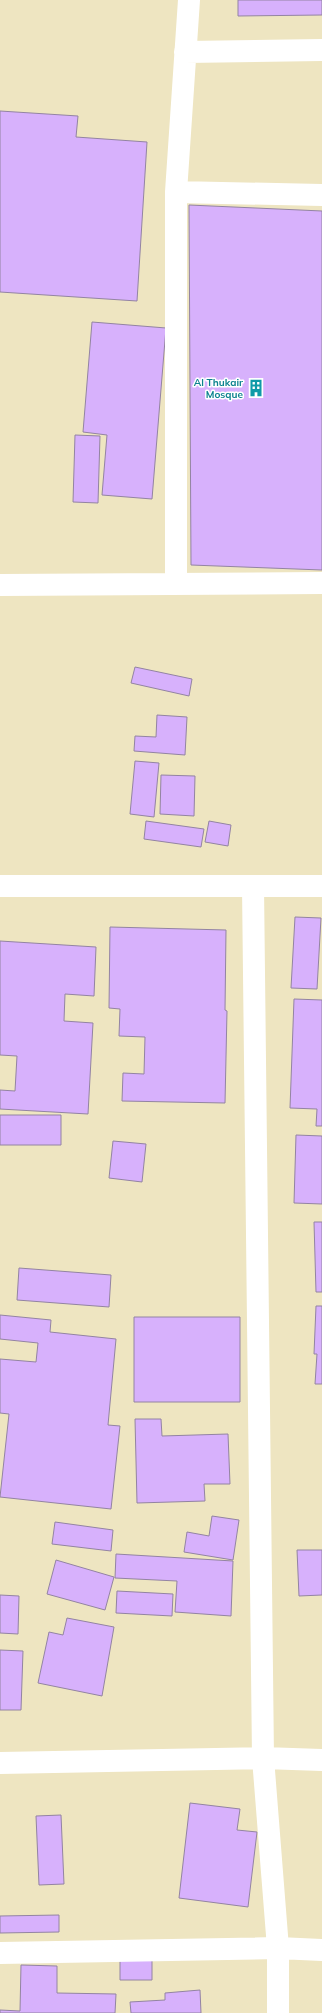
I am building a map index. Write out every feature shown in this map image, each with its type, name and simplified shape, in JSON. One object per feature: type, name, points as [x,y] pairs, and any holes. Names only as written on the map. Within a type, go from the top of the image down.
[{"type":"street","points":[[176,584],[176,192],[189,0]]},
{"type":"street","points":[[185,52],[322,50]]},
{"type":"street","points":[[176,192],[322,195]]},
{"type":"street","points":[[0,585],[322,583]]},
{"type":"street","points":[[0,886],[322,886]]},
{"type":"street","points":[[253,886],[263,1758],[278,1948],[278,2013]]},
{"type":"street","points":[[0,1763],[263,1758],[322,1760]]},
{"type":"street","points":[[0,1953],[278,1948],[322,1950]]},
{"type":"building","points":[[238,0],[322,0],[322,15],[238,16]]},
{"type":"building","points":[[0,111],[78,116],[76,137],[147,142],[137,301],[0,292]]},
{"type":"building","name":"Al Thukair Mosque","points":[[189,205],[322,211],[322,570],[191,565]]},
{"type":"building","points":[[92,322],[166,328],[152,499],[102,495],[107,435],[83,432]]},
{"type":"building","points":[[75,435],[100,436],[98,503],[73,502]]},
{"type":"building","points":[[135,667],[192,679],[189,696],[131,683]]},
{"type":"building","points":[[157,715],[187,717],[185,755],[134,751],[135,736],[156,737]]},
{"type":"building","points":[[135,761],[159,763],[154,817],[130,814]]},
{"type":"building","points":[[161,775],[195,776],[194,816],[160,814]]},
{"type":"building","points":[[146,821],[204,829],[201,847],[144,839]]},
{"type":"building","points":[[209,821],[231,825],[228,846],[205,842]]},
{"type":"building","points":[[295,917],[321,918],[317,989],[291,988]]},
{"type":"building","points":[[110,927],[226,930],[225,1010],[227,1011],[225,1103],[122,1101],[123,1073],[144,1074],[145,1037],[119,1036],[120,1009],[109,1008]]},
{"type":"building","points":[[0,941],[96,947],[94,996],[65,994],[64,1021],[93,1023],[88,1114],[0,1109],[0,1090],[15,1091],[17,1056],[0,1055]]},
{"type":"building","points":[[294,999],[322,1000],[322,1126],[316,1126],[317,1109],[290,1108]]},
{"type":"building","points":[[0,1115],[61,1115],[61,1145],[0,1145]]},
{"type":"building","points":[[296,1135],[322,1136],[322,1204],[294,1203]]},
{"type":"building","points":[[113,1141],[146,1144],[142,1182],[109,1178]]},
{"type":"building","points":[[314,1222],[322,1222],[322,1292],[316,1292]]},
{"type":"building","points":[[19,1268],[111,1275],[109,1307],[17,1300]]},
{"type":"building","points":[[316,1306],[322,1306],[322,1384],[315,1384],[317,1354],[314,1354]]},
{"type":"building","points":[[0,1315],[51,1320],[50,1332],[116,1339],[108,1425],[120,1426],[111,1509],[0,1497],[9,1414],[0,1413],[0,1359],[36,1362],[38,1343],[0,1339]]},
{"type":"building","points":[[134,1317],[240,1317],[240,1402],[134,1402]]},
{"type":"building","points":[[135,1419],[161,1419],[162,1436],[228,1434],[230,1484],[204,1484],[205,1501],[137,1503]]},
{"type":"building","points":[[212,1516],[239,1520],[233,1560],[184,1552],[187,1532],[209,1536]]},
{"type":"building","points":[[55,1522],[113,1530],[111,1551],[52,1544]]},
{"type":"building","points":[[297,1550],[322,1550],[322,1595],[299,1596]]},
{"type":"building","points":[[116,1554],[233,1561],[231,1616],[175,1612],[177,1581],[115,1578]]},
{"type":"building","points":[[56,1560],[114,1577],[105,1610],[47,1594]]},
{"type":"building","points":[[117,1591],[173,1594],[172,1616],[116,1613]]},
{"type":"building","points":[[0,1595],[19,1596],[18,1634],[0,1633]]},
{"type":"building","points":[[67,1618],[114,1627],[102,1696],[38,1683],[49,1632],[63,1635]]},
{"type":"building","points":[[0,1650],[23,1651],[21,1710],[0,1710]]},
{"type":"building","points":[[190,1803],[240,1809],[237,1830],[257,1832],[248,1907],[179,1898]]},
{"type":"building","points":[[61,1815],[64,1884],[39,1885],[36,1816]]},
{"type":"building","points":[[59,1915],[59,1932],[0,1933],[0,1916]]},
{"type":"building","points":[[120,1958],[152,1958],[152,1980],[120,1980]]},
{"type":"building","points":[[21,1965],[57,1966],[57,1993],[116,1994],[115,2013],[0,2013],[0,2010],[20,2011]]},
{"type":"building","points":[[200,1990],[201,2013],[131,2013],[130,2002],[165,2000],[165,1993]]},
{"type":"place","name":"Al Thukair Mosque","points":[[256,388]]}]
